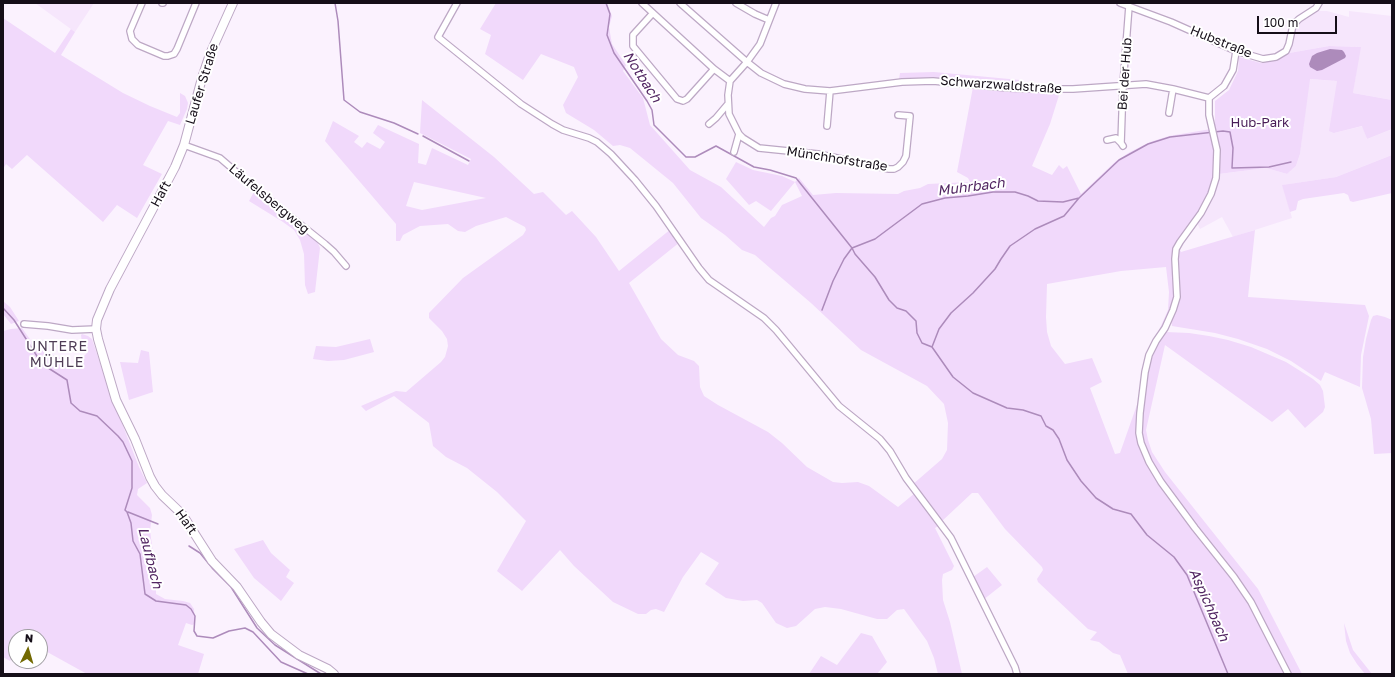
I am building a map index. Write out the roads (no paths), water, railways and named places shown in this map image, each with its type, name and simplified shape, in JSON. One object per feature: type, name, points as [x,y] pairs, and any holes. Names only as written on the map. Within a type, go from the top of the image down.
[{"type":"main road","name":"Laufer Straße","points":[[184,145],[210,54],[233,3]]},
{"type":"main road","name":"Haft","points":[[184,145],[176,167],[110,289],[100,311],[96,329],[98,339],[116,400],[155,486],[162,495],[182,514],[212,561],[237,587],[271,634],[299,655],[328,669],[334,674]]},
{"type":"street","points":[[142,3],[130,31],[132,39],[138,45],[164,56],[168,56],[174,54],[177,49],[196,3]]},
{"type":"street","points":[[457,3],[438,37],[521,104],[563,130],[597,142],[611,154],[656,206],[709,280],[764,318],[776,330],[839,406],[880,439],[890,451],[906,478],[951,538],[1015,667],[1017,674]]},
{"type":"street","points":[[642,3],[714,69],[730,81],[747,62],[760,44],[776,3]]},
{"type":"street","name":"Schwarzwaldstraße","points":[[680,3],[761,74],[784,84],[805,89],[830,91],[902,82],[934,81],[1036,89],[1073,89],[1146,84],[1208,98]]},
{"type":"street","points":[[736,3],[769,20]]},
{"type":"street","name":"Hubstraße","points":[[1120,3],[1171,22],[1236,51],[1263,59],[1276,57],[1286,51],[1293,25],[1299,19],[1316,8],[1320,3]]},
{"type":"street","name":"Bei der Hub","points":[[1107,140],[1116,138],[1122,144],[1123,85],[1129,6]]},
{"type":"street","points":[[653,13],[633,35],[633,46],[677,99],[683,101],[687,99],[714,69]]},
{"type":"street","points":[[1236,51],[1233,70],[1224,86],[1208,98],[1209,115],[1217,150],[1216,178],[1211,194],[1201,213],[1176,250],[1177,297],[1165,328],[1149,355],[1145,372],[1139,433],[1141,443],[1149,462],[1161,482],[1234,577],[1251,602],[1288,674]]},
{"type":"street","name":"Münchhofstraße","points":[[730,81],[727,105],[729,114],[739,134],[759,148],[818,154],[894,169],[903,162],[906,156],[910,116],[898,115]]},
{"type":"street","points":[[1169,113],[1173,89]]},
{"type":"street","points":[[827,126],[830,91]]},
{"type":"street","points":[[709,124],[719,116],[727,105]]},
{"type":"street","points":[[734,152],[739,134]]},
{"type":"street","name":"Läufelsbergweg","points":[[184,145],[220,158],[325,244],[346,266]]},
{"type":"street","points":[[24,324],[72,330],[96,329]]},
{"type":"waterway","points":[[335,3],[338,21],[344,100],[360,112],[394,123],[418,134]]},
{"type":"waterway","name":"Aspichbach","points":[[606,3],[610,14],[607,35],[614,53],[647,101],[652,110],[654,125],[686,157],[695,157],[716,146],[754,167],[796,178],[852,248],[855,254],[875,277],[889,300],[897,308],[906,311],[916,321],[917,333],[922,343],[932,347],[953,377],[973,393],[1007,408],[1023,410],[1041,416],[1046,426],[1053,430],[1059,439],[1067,460],[1081,481],[1096,498],[1113,509],[1131,514],[1147,535],[1174,557],[1187,575],[1228,674]]},
{"type":"waterway","name":"Muhrbach","points":[[852,248],[875,239],[922,204],[945,198],[993,192],[1015,192],[1038,201],[1063,202],[1079,198],[1119,160],[1148,144],[1170,137],[1223,131],[1230,132],[1233,148],[1232,168],[1269,167],[1291,162]]},
{"type":"waterway","points":[[423,136],[469,161]]},
{"type":"waterway","name":"Muhrbach","points":[[932,347],[939,329],[951,313],[973,293],[995,269],[1010,246],[1035,229],[1064,216],[1079,198]]},
{"type":"waterway","points":[[822,310],[833,281],[844,259],[852,248]]},
{"type":"waterway","name":"Laufbach","points":[[3,308],[14,320],[42,364],[67,380],[71,403],[80,411],[97,416],[123,442],[132,461],[132,488],[125,510],[131,523],[133,541],[140,554],[145,594],[156,601],[186,605],[191,609],[195,616],[194,631],[197,636],[213,638],[229,631],[245,628],[253,632],[281,662],[308,674]]},
{"type":"waterway","points":[[128,512],[158,524]]},
{"type":"waterway","points":[[189,546],[200,553],[231,587],[257,628],[275,645],[321,674]]},
{"type":"district","name":"UNTERE MÜHLE","points":[[57,356]]},
{"type":"water label","name":"Notbach","points":[[642,77]]},
{"type":"park label","name":"Hub-Park","points":[[1260,123]]}]
